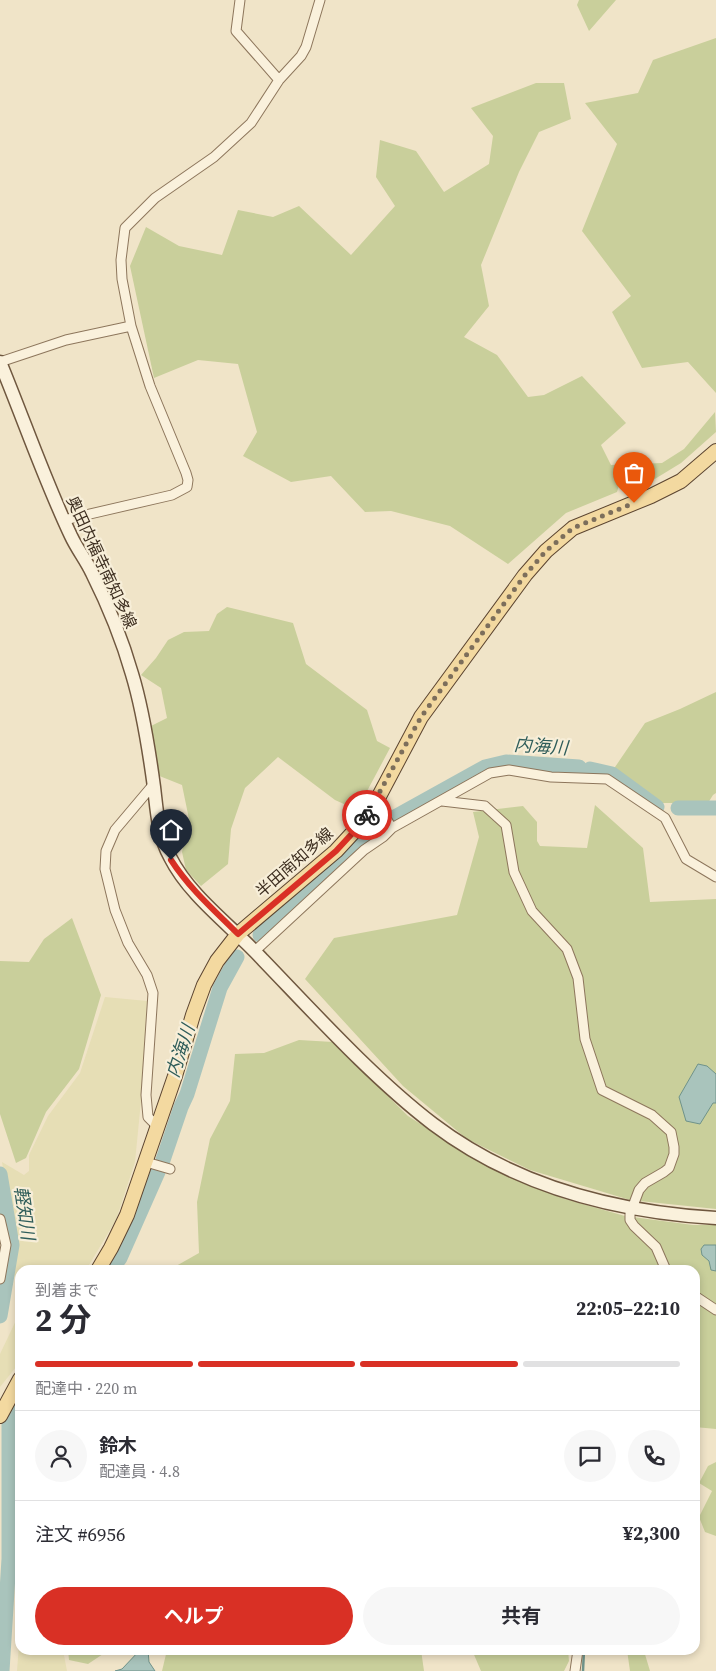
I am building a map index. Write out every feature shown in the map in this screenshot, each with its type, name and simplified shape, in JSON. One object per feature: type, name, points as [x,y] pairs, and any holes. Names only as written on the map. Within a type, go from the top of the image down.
[{"type":"main road","name":"奥田内福寺南知多線","points":[[0,362],[43,473],[72,538],[104,598],[124,650],[133,676],[153,785],[158,824],[163,843],[184,880],[256,951],[362,1061],[396,1093],[435,1125],[494,1162],[528,1178],[586,1198],[631,1209],[716,1218]]},
{"type":"main road","name":"半田南知多線","points":[[101,1265],[127,1215],[204,985],[217,961],[238,934],[336,851],[360,825],[376,802],[421,717],[525,575],[546,551],[573,528],[651,496],[681,481],[716,450]]},
{"type":"main road","points":[[0,1416],[15,1388]]},
{"type":"street","points":[[240,0],[236,31],[279,80]]},
{"type":"street","points":[[64,520],[172,495],[187,487],[186,473],[150,386],[131,326],[122,279],[121,260],[125,228],[155,198],[214,156],[251,123],[279,80],[301,56],[306,47],[320,0]]},
{"type":"street","points":[[0,362],[66,340],[131,326]]},
{"type":"street","points":[[256,951],[364,850],[383,837],[392,828],[490,773],[509,770],[551,777],[607,778],[665,818],[686,860],[716,877]]},
{"type":"street","points":[[153,785],[115,830],[106,851],[105,869],[115,910],[128,943],[147,975],[153,993],[146,1095],[148,1117],[158,1127]]},
{"type":"street","points":[[442,801],[485,806],[506,825],[514,872],[532,911],[567,948],[578,978],[584,1040],[602,1090],[652,1115],[671,1132],[674,1154],[669,1168],[645,1183],[639,1190],[631,1209],[630,1220],[656,1246],[664,1265]]},
{"type":"street","points":[[376,802],[392,828]]},
{"type":"street","points":[[146,1162],[170,1169]]},
{"type":"street","points":[[0,1219],[6,1245],[0,1279]]},
{"type":"street","points":[[700,1299],[716,1310]]},
{"type":"street","points":[[575,1671],[577,1655]]},
{"type":"shaded area","points":[[105,997],[147,1001],[135,1162],[116,1220],[89,1265],[15,1265],[15,1277],[9,1275],[16,1244],[2,1162],[24,1175],[29,1171],[29,1155],[48,1116],[80,1073]]},
{"type":"shaded area","points":[[15,1322],[15,1368],[0,1387],[0,1354]]},
{"type":"shaded area","points":[[18,1655],[64,1655],[67,1671],[17,1671]]},
{"type":"green space","points":[[579,0],[616,0],[589,31],[577,5]]},
{"type":"green space","points":[[716,38],[716,393],[688,362],[642,368],[612,312],[631,296],[582,231],[617,144],[585,103],[638,93],[653,60]]},
{"type":"green space","points":[[536,83],[564,83],[571,119],[539,132],[519,172],[481,265],[489,306],[464,337],[497,355],[528,397],[544,395],[582,376],[626,423],[601,445],[611,465],[662,463],[684,449],[715,412],[716,432],[681,463],[645,485],[639,479],[620,482],[617,492],[566,513],[508,564],[450,526],[391,511],[365,512],[331,476],[291,482],[243,456],[257,432],[238,364],[198,360],[154,378],[130,266],[146,227],[179,246],[222,255],[238,210],[273,217],[299,206],[351,255],[395,206],[376,177],[380,140],[416,151],[444,192],[489,164],[493,136],[471,108]]},
{"type":"green space","points":[[227,607],[293,623],[306,664],[367,710],[377,741],[390,748],[357,810],[335,800],[278,757],[245,788],[231,829],[228,864],[201,886],[186,870],[182,852],[189,819],[182,785],[157,775],[151,726],[167,718],[161,688],[141,675],[168,640],[184,632],[209,631],[217,614]]},
{"type":"green space","points":[[716,692],[716,793],[708,803],[658,803],[613,770],[645,723]]},
{"type":"green space","points":[[595,805],[643,848],[650,902],[716,899],[716,1209],[630,1200],[530,1170],[467,1139],[403,1086],[305,979],[334,938],[457,915],[479,837],[473,812],[523,806],[537,822],[537,841],[540,846],[587,848]]},
{"type":"green space","points":[[72,918],[101,995],[79,1069],[46,1112],[26,1158],[16,1163],[0,1114],[0,961],[29,962],[44,939]]},
{"type":"green space","points":[[299,1040],[333,1042],[408,1116],[460,1149],[524,1183],[565,1199],[625,1216],[693,1225],[716,1225],[716,1429],[700,1427],[700,1265],[178,1265],[199,1253],[197,1202],[210,1139],[230,1101],[235,1054],[264,1053]]},
{"type":"green space","points":[[716,1462],[716,1536],[705,1532],[700,1520],[700,1515],[712,1491],[700,1484],[708,1466]]},
{"type":"green space","points":[[68,1655],[102,1655],[88,1664],[69,1660]]},
{"type":"green space","points":[[166,1655],[422,1655],[424,1671],[162,1671]]},
{"type":"green space","points":[[474,1655],[568,1655],[569,1661],[564,1671],[481,1671]]},
{"type":"green space","points":[[628,1655],[645,1655],[650,1671],[630,1671]]},
{"type":"water","points":[[698,1064],[707,1066],[716,1074],[716,1103],[713,1103],[700,1124],[686,1121],[679,1097]]},
{"type":"water","points":[[704,1245],[716,1245],[716,1271],[711,1270],[709,1261],[702,1255],[701,1249]]},
{"type":"water","points":[[135,1655],[148,1655],[149,1662],[155,1671],[115,1671],[122,1669]]},
{"type":"waterway","name":"内海川","points":[[393,818],[485,767],[506,762],[579,767]]},
{"type":"waterway","name":"内海川","points":[[590,769],[612,774],[657,807]]},
{"type":"waterway","name":"内海川","points":[[678,808],[716,808]]},
{"type":"waterway","name":"内海川","points":[[260,935],[325,873],[370,835]]},
{"type":"waterway","name":"内海川","points":[[163,1160],[187,1094],[220,988],[237,957]]},
{"type":"waterway","name":"内海川","points":[[115,1265],[120,1258],[158,1172]]},
{"type":"waterway","name":"軽知川","points":[[0,1174],[12,1245],[0,1316]]},
{"type":"waterway","name":"内海川","points":[[2,1671],[9,1559],[9,1425],[15,1412]]},
{"type":"waterway","points":[[583,1671],[584,1655]]},
{"type":"way so far","points":[[367,815],[376,802],[421,717],[525,575],[546,551],[573,528],[634,503]]},
{"type":"route","points":[[171,860],[184,880],[238,934],[336,851],[367,815]]}]
